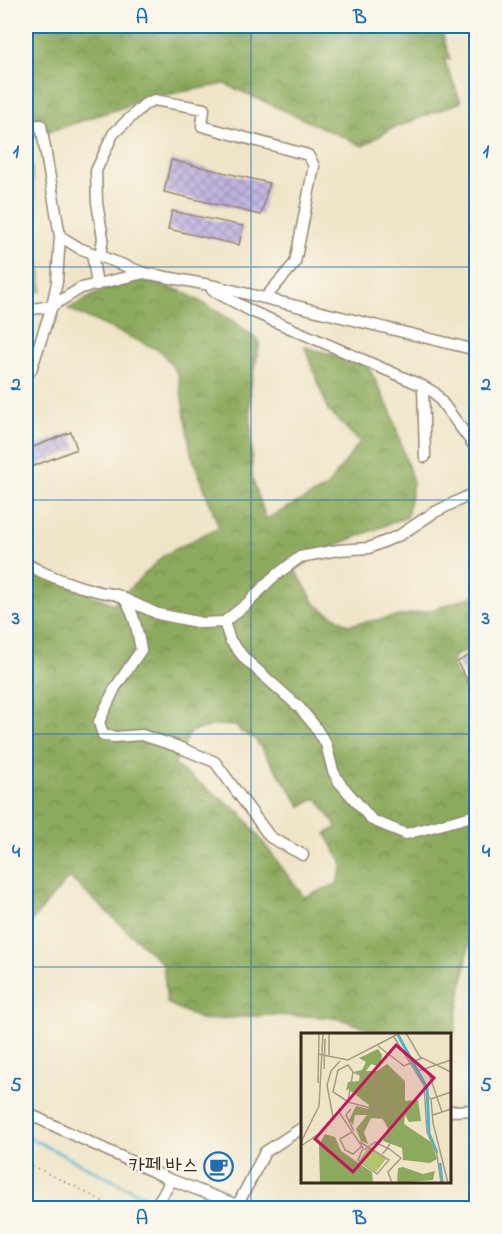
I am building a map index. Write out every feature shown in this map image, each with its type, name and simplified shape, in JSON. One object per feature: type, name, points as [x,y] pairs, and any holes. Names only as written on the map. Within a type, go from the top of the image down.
[{"type":"street","points":[[97,285],[96,254],[103,238],[97,203],[96,171],[113,134],[145,104],[154,100],[204,109],[202,126],[308,155],[314,166],[295,263],[265,298]]},
{"type":"street","points":[[26,126],[41,125],[60,236],[57,282],[52,306],[31,370],[26,373]]},
{"type":"street","points":[[60,236],[96,254],[144,273],[265,298],[477,350]]},
{"type":"street","points":[[26,310],[52,306],[79,290],[144,273]]},
{"type":"street","points":[[57,282],[79,290]]},
{"type":"street","points":[[198,283],[251,311],[435,393],[477,448]]},
{"type":"street","points":[[423,386],[425,457]]},
{"type":"street","points":[[26,564],[38,571],[101,592],[115,594],[158,614],[202,623],[224,621],[249,602],[271,579],[300,557],[338,550],[369,548],[399,535],[433,513],[477,492]]},
{"type":"street","points":[[125,599],[136,626],[141,650],[115,688],[99,723],[104,735],[114,737],[142,735],[215,762],[270,837],[303,855]]},
{"type":"street","points":[[224,621],[230,640],[245,659],[299,707],[314,725],[326,744],[333,771],[339,782],[372,820],[406,834],[477,815]]},
{"type":"street","points":[[26,1110],[33,1116],[168,1183],[239,1208],[265,1152],[301,1129]]},
{"type":"street","points":[[451,1111],[477,1110]]},
{"type":"street","points":[[154,1209],[168,1183]]},
{"type":"street","points":[[26,1206],[30,1209]]},
{"type":"path","points":[[26,1163],[75,1186],[115,1209]]},
{"type":"green space","points":[[26,26],[440,26],[450,59],[444,59],[461,102],[391,129],[363,146],[225,84],[154,97],[51,131],[26,130]]},
{"type":"green space","points":[[26,131],[29,131],[42,291],[26,293]]},
{"type":"green space","points":[[142,280],[184,292],[235,322],[260,342],[250,387],[252,478],[266,519],[326,488],[360,442],[328,410],[305,347],[367,364],[391,412],[413,482],[407,517],[333,546],[295,570],[316,605],[348,625],[428,611],[476,595],[476,645],[453,657],[452,666],[476,708],[476,911],[454,1034],[381,1033],[340,1019],[326,1017],[270,1015],[202,1020],[167,1003],[163,964],[69,877],[26,928],[26,558],[59,581],[114,604],[164,555],[219,527],[191,453],[178,374],[161,351],[68,309],[105,289]],"holes":[[[215,725],[237,726],[240,731],[255,739],[301,806],[317,798],[337,827],[326,834],[343,865],[337,884],[304,897],[241,813],[174,765],[190,732]]]},
{"type":"building","points":[[171,160],[269,183],[261,215],[164,192]]},
{"type":"building","points":[[172,211],[243,226],[239,245],[168,229]]},
{"type":"building","points":[[71,432],[77,449],[31,467],[26,450]]},
{"type":"building","points":[[477,651],[477,697],[457,662]]},
{"type":"waterway","points":[[26,1136],[155,1202]]},
{"type":"waterway","points":[[161,1205],[168,1208]]},
{"type":"place","name":"카페 바스","points":[[219,1166]]}]
